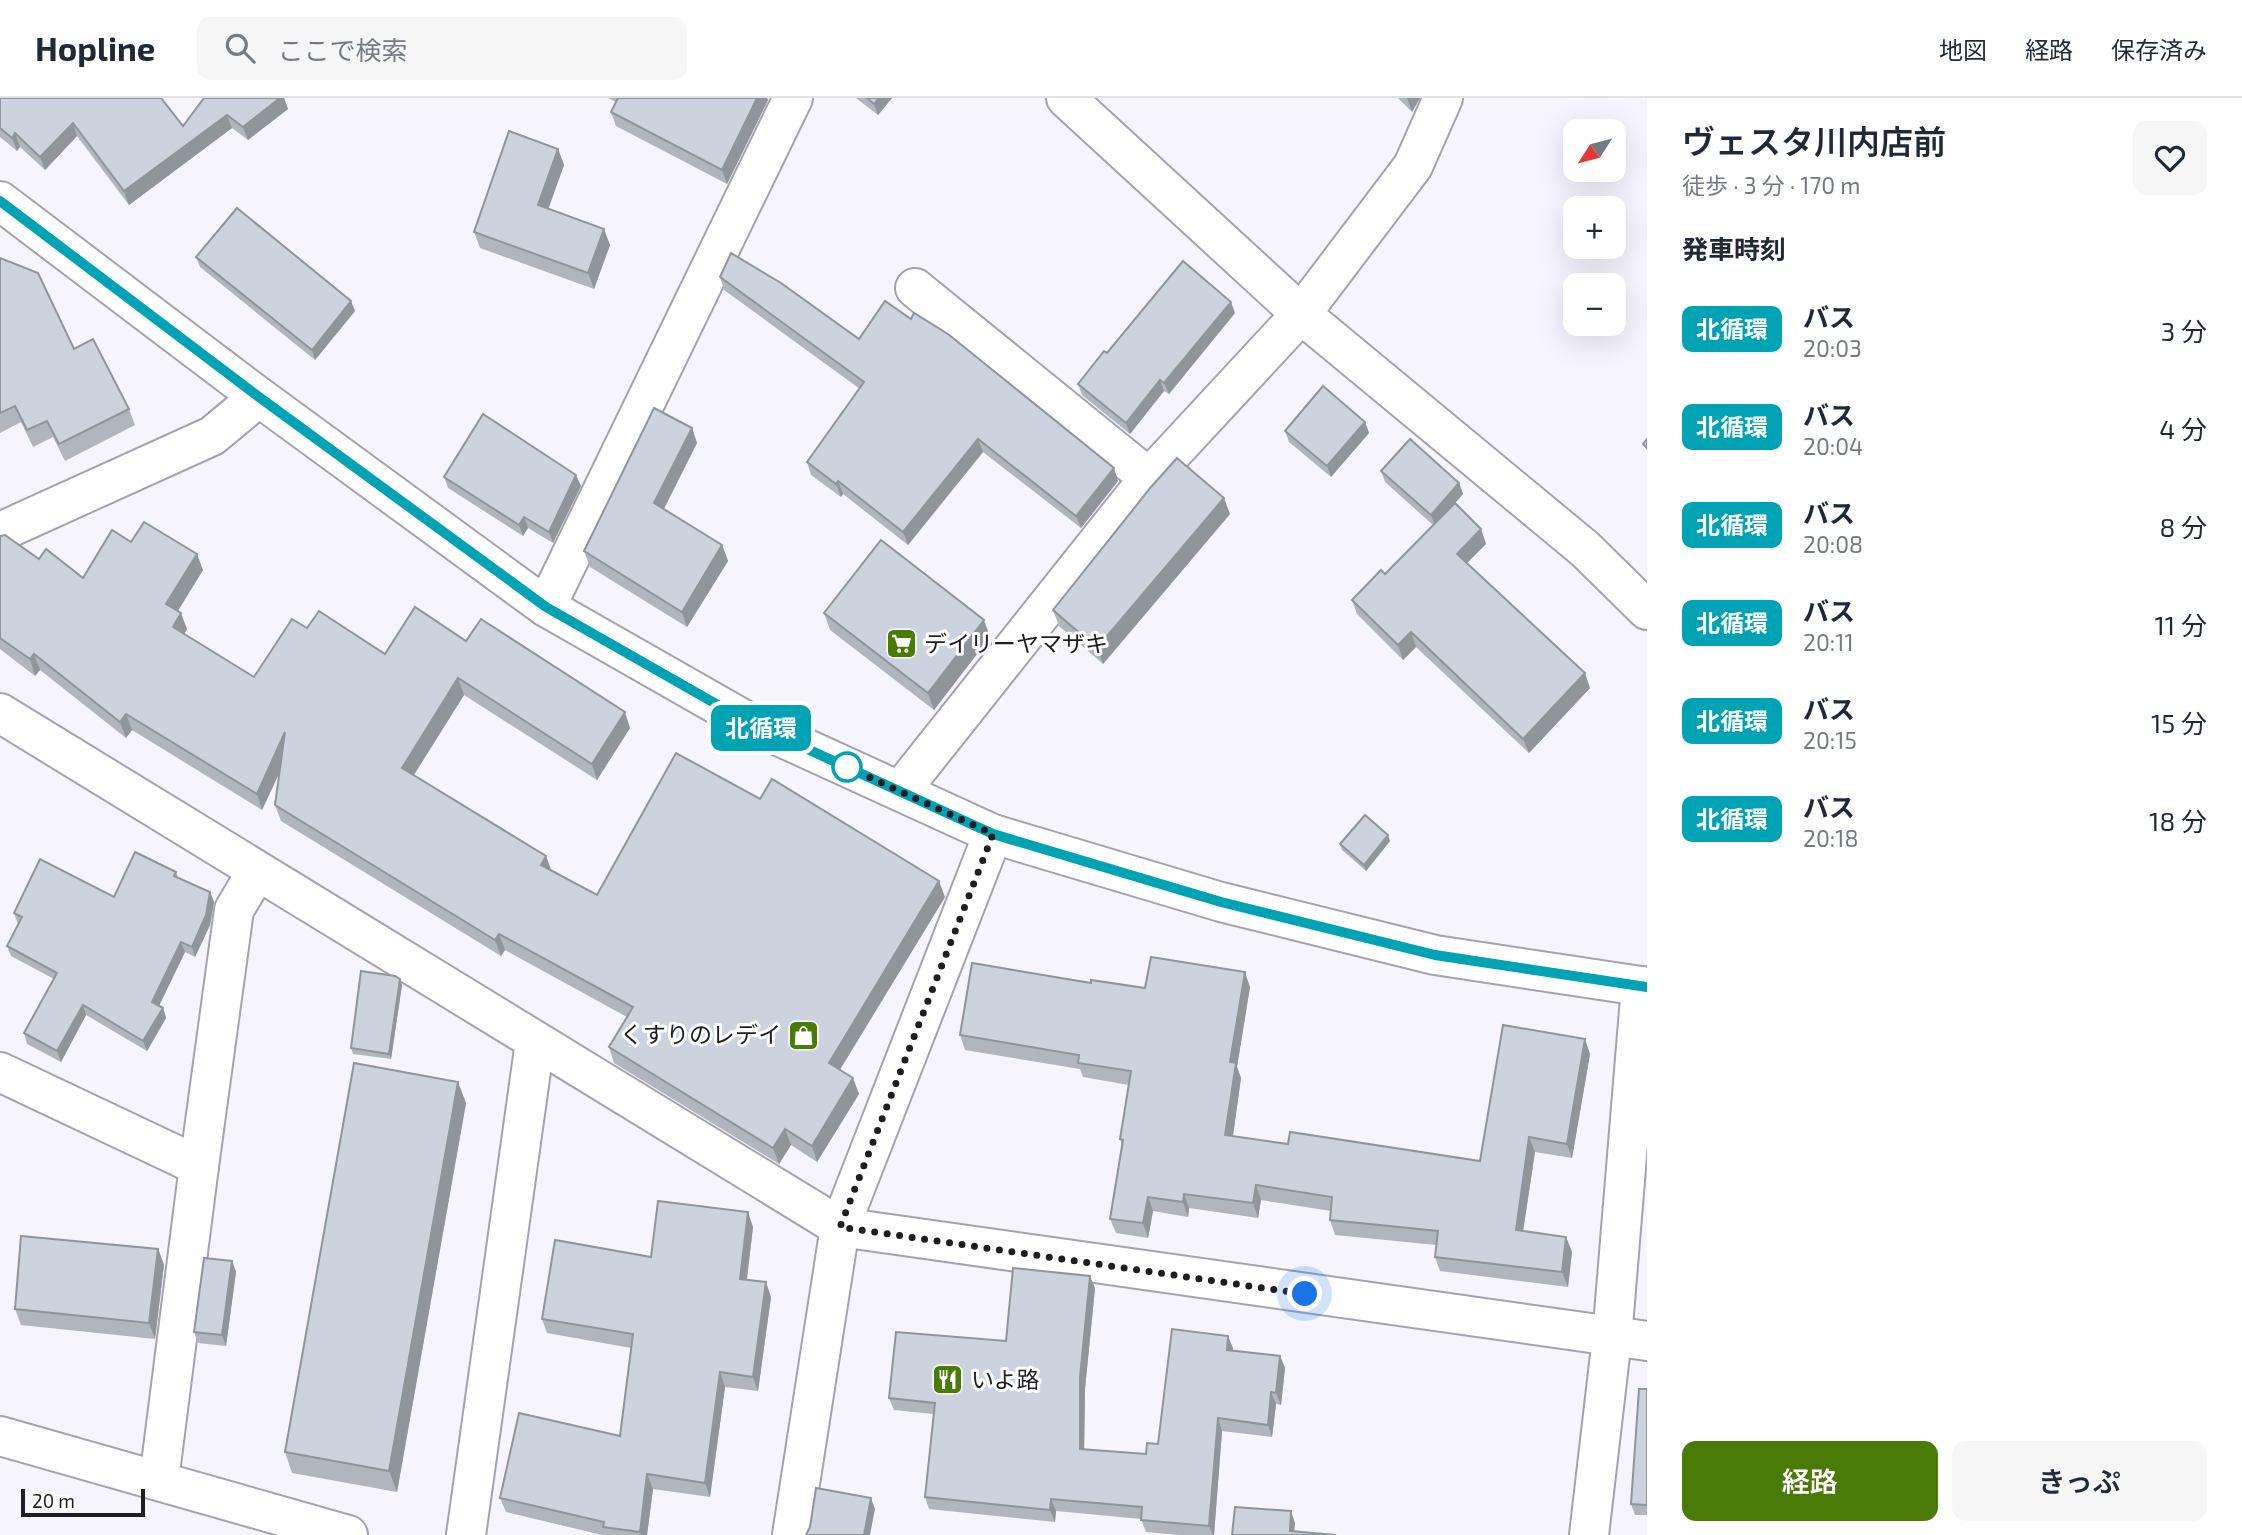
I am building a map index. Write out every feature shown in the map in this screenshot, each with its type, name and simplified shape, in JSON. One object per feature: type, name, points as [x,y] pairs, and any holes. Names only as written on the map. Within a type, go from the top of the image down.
[{"type":"street","points":[[546,607],[793,98]]},
{"type":"street","points":[[1066,98],[1301,314],[1585,549],[1647,610]]},
{"type":"street","points":[[901,790],[1149,478],[1301,314],[1413,166],[1443,98]]},
{"type":"street","points":[[0,201],[259,397],[546,607],[746,721],[993,834],[1221,902],[1435,955],[1644,986],[1629,1340],[1589,1535]]},
{"type":"street","points":[[915,288],[1149,478]]},
{"type":"street","points":[[0,532],[212,436],[259,397]]},
{"type":"street","points":[[0,713],[840,1227],[1629,1340]]},
{"type":"street","points":[[792,1535],[840,1227],[993,834]]},
{"type":"street","points":[[159,1480],[234,910],[257,871]]},
{"type":"street","points":[[466,1535],[535,1042]]},
{"type":"street","points":[[0,1072],[199,1166]]},
{"type":"street","points":[[0,1436],[348,1535]]},
{"type":"building","points":[[0,98],[161,98],[183,126],[204,98],[280,98],[243,127],[227,115],[124,191],[73,123],[40,157],[15,133],[12,138],[0,128]]},
{"type":"building","points":[[618,98],[757,98],[722,170],[611,112]]},
{"type":"building","points":[[867,98],[879,98],[874,104]]},
{"type":"building","points":[[509,131],[558,149],[538,205],[604,229],[588,273],[474,232]]},
{"type":"building","points":[[237,208],[351,301],[312,350],[196,257]]},
{"type":"building","points":[[731,253],[781,283],[859,339],[885,301],[911,319],[914,313],[948,334],[1114,468],[1076,516],[978,439],[903,532],[838,481],[836,484],[807,462],[864,382],[720,277]]},
{"type":"building","points":[[0,258],[38,273],[74,349],[93,339],[129,409],[59,444],[47,421],[27,430],[15,406],[0,413]]},
{"type":"building","points":[[1183,261],[1231,302],[1164,383],[1160,380],[1126,423],[1078,384]]},
{"type":"building","points":[[1323,386],[1365,422],[1327,466],[1285,431]]},
{"type":"building","points":[[654,408],[692,428],[654,503],[722,545],[682,612],[584,551]]},
{"type":"building","points":[[483,414],[576,475],[549,532],[524,517],[519,525],[444,477]]},
{"type":"building","points":[[1410,439],[1459,483],[1431,515],[1381,471]]},
{"type":"building","points":[[1177,458],[1224,498],[1097,648],[1053,610]]},
{"type":"building","points":[[1455,503],[1481,529],[1457,554],[1585,673],[1523,739],[1411,632],[1398,645],[1352,600],[1381,570],[1385,574]]},
{"type":"building","points":[[144,522],[197,554],[166,604],[181,613],[173,627],[254,677],[292,619],[307,628],[319,611],[385,654],[415,607],[466,641],[481,619],[625,712],[592,764],[458,678],[402,768],[546,856],[541,865],[597,895],[676,753],[760,799],[772,779],[939,881],[829,1063],[853,1078],[812,1146],[785,1129],[773,1148],[609,1047],[633,1007],[499,934],[495,940],[275,805],[285,732],[257,794],[126,714],[120,722],[34,654],[30,659],[0,638],[0,536],[5,535],[39,559],[46,549],[83,578],[112,530],[131,542]]},
{"type":"building","points":[[881,540],[984,620],[928,693],[824,613]]},
{"type":"building","points":[[1365,815],[1388,835],[1364,865],[1340,844]]},
{"type":"building","points":[[135,852],[176,872],[174,876],[210,892],[206,915],[192,947],[181,942],[152,1002],[163,1008],[143,1041],[83,1005],[57,1051],[24,1033],[57,973],[7,946],[22,917],[14,913],[40,859],[114,897]]},
{"type":"building","points":[[1151,957],[1245,972],[1230,1062],[1236,1063],[1225,1135],[1288,1144],[1290,1132],[1480,1161],[1503,1025],[1585,1039],[1567,1144],[1529,1137],[1516,1230],[1566,1237],[1562,1272],[1435,1257],[1438,1231],[1330,1220],[1332,1197],[1256,1185],[1253,1203],[1184,1194],[1183,1202],[1148,1197],[1143,1223],[1110,1219],[1131,1071],[1078,1063],[1079,1055],[960,1035],[972,963],[1091,983],[1091,980],[1145,988]]},
{"type":"building","points":[[361,971],[400,979],[389,1054],[351,1048]]},
{"type":"building","points":[[354,1063],[458,1082],[389,1471],[285,1452]]},
{"type":"building","points":[[658,1201],[748,1212],[740,1279],[766,1282],[753,1377],[720,1372],[705,1483],[647,1474],[640,1532],[603,1527],[604,1522],[500,1498],[519,1413],[620,1436],[633,1334],[542,1319],[555,1240],[651,1257]]},
{"type":"building","points":[[21,1236],[158,1249],[149,1323],[15,1309]]},
{"type":"building","points":[[204,1258],[232,1261],[222,1335],[194,1332]]},
{"type":"building","points":[[1013,1268],[1090,1276],[1080,1377],[1080,1449],[1146,1454],[1147,1443],[1158,1444],[1172,1329],[1228,1336],[1227,1350],[1280,1356],[1276,1393],[1271,1392],[1268,1425],[1218,1418],[1209,1526],[1141,1520],[1142,1507],[1051,1499],[1050,1510],[925,1497],[935,1403],[889,1398],[896,1332],[1006,1341]]},
{"type":"building","points":[[1639,1389],[1647,1389],[1647,1505],[1631,1504]]},
{"type":"building","points":[[816,1488],[871,1498],[864,1535],[806,1535],[810,1527]]},
{"type":"building","points":[[1235,1507],[1291,1511],[1290,1531],[1336,1535],[1232,1535]]},
{"type":"bus line","name":"北循環","points":[[0,201],[259,397],[546,607],[746,721],[993,834],[1221,902],[1435,955],[1647,987]]},
{"type":"place","name":"デイリーヤマザキ","points":[[901,644]]},
{"type":"place","name":"くすりのレデイ","points":[[804,1035]]},
{"type":"place","name":"いよ路","points":[[948,1380]]},
{"type":"route","points":[[847,767],[993,834],[840,1227],[1305,1294]]}]
